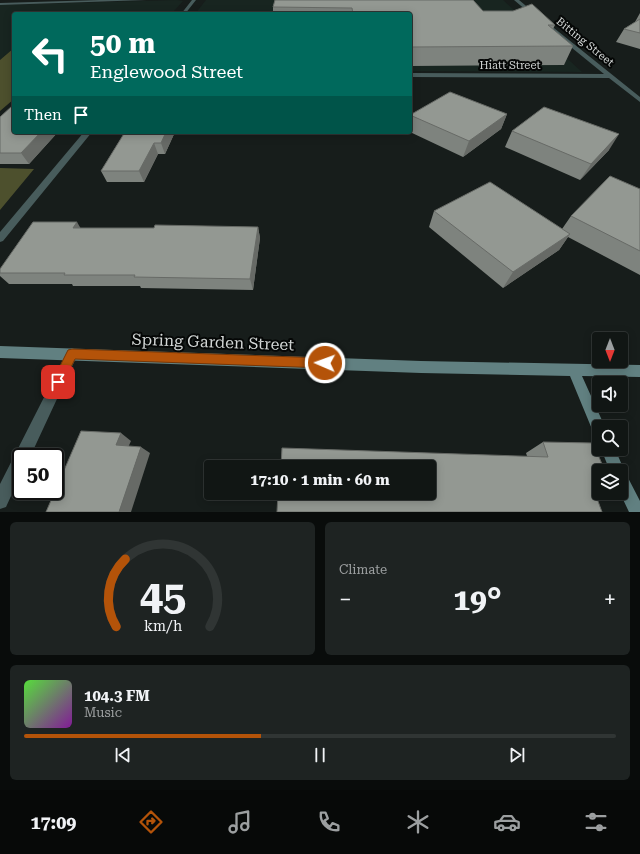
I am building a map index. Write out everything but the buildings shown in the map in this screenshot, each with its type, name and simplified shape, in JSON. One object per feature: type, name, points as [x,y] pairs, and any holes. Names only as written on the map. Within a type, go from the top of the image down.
[{"type":"main road","name":"Spring Garden Street","points":[[0,352],[421,366],[640,370]]},
{"type":"main road","points":[[573,369],[595,420]]},
{"type":"main road","points":[[628,493],[637,512]]},
{"type":"street","points":[[0,4],[146,0]]},
{"type":"street","points":[[185,12],[194,0]]},
{"type":"street","name":"Bitting Street","points":[[516,0],[538,17]]},
{"type":"street","name":"Bitting Street","points":[[543,21],[640,100]]},
{"type":"street","name":"Hiatt Street","points":[[412,75],[611,76]]},
{"type":"street","points":[[0,239],[86,134]]},
{"type":"street","points":[[26,448],[72,354]]},
{"type":"street","points":[[0,501],[12,476]]},
{"type":"shaded area","points":[[206,0],[503,0],[582,72],[412,71],[412,12],[197,12]]},
{"type":"shaded area","points":[[183,1],[174,11],[12,12],[12,50],[0,60],[0,5]]},
{"type":"green space","points":[[57,11],[114,11],[113,12],[56,12]]},
{"type":"green space","points":[[12,50],[12,101],[0,111],[0,60]]},
{"type":"green space","points":[[0,168],[34,169],[0,210]]},
{"type":"route","points":[[58,382],[72,354],[325,363]]}]
